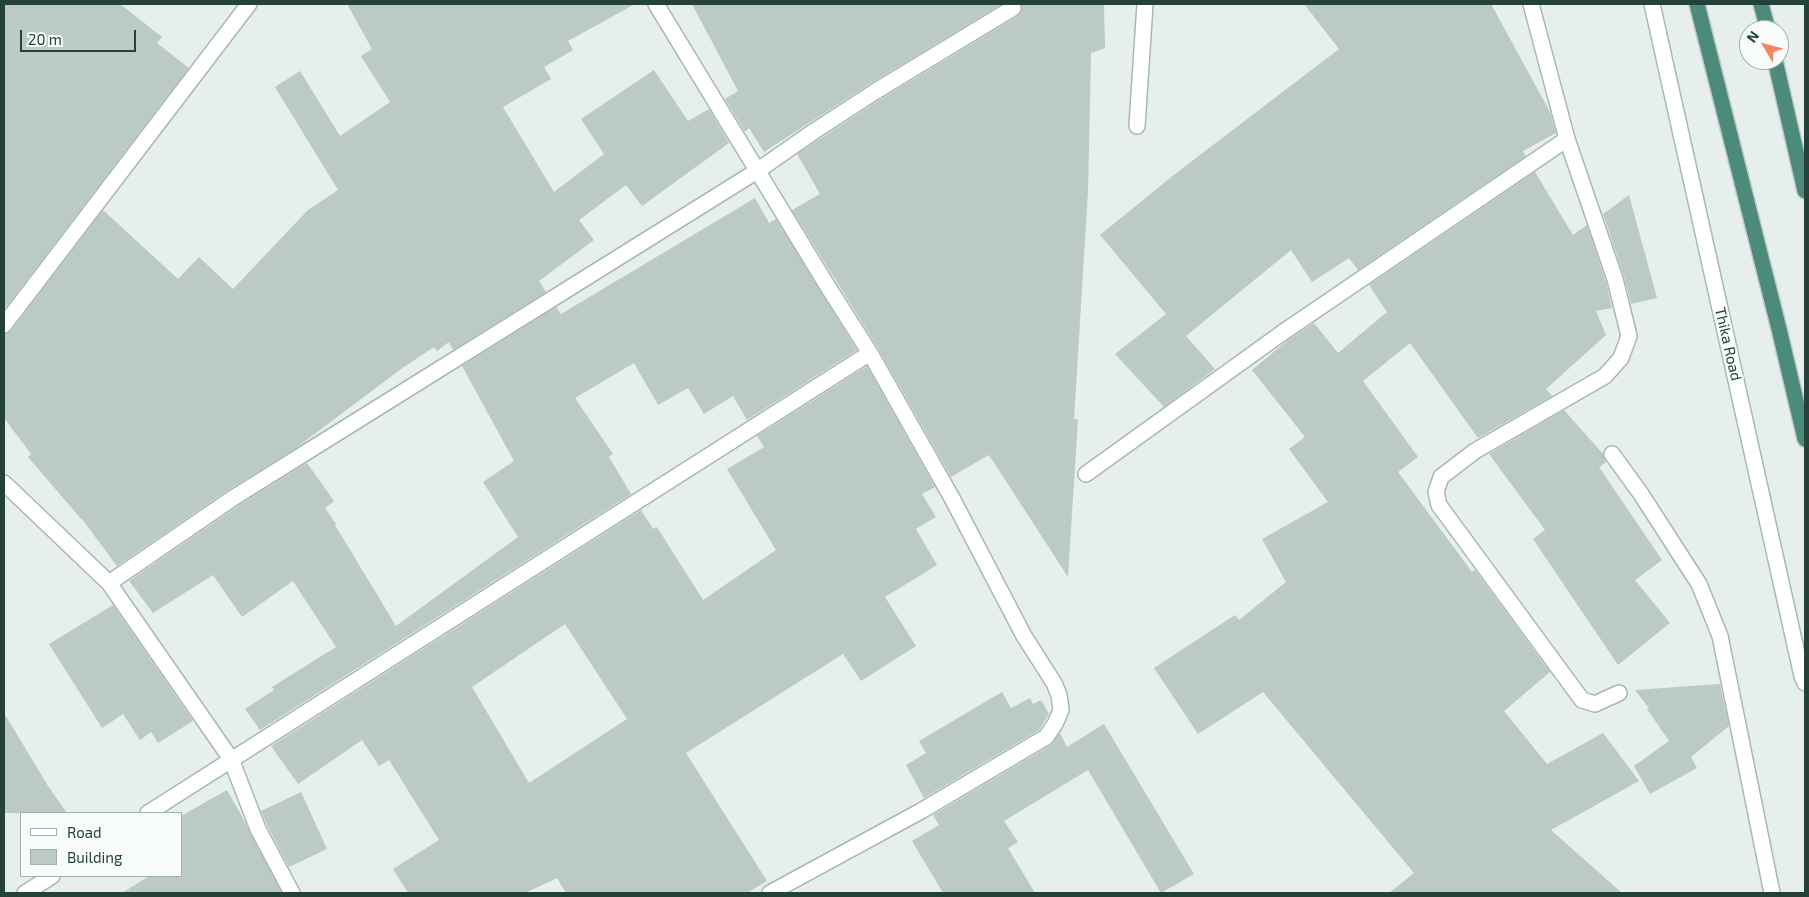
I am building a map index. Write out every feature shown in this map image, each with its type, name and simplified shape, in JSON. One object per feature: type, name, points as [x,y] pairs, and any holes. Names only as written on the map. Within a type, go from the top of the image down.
[{"type":"highway","points":[[1697,4],[1780,328],[1805,439]]},
{"type":"highway","points":[[1761,4],[1765,20]]},
{"type":"highway","points":[[1777,70],[1805,191]]},
{"type":"street","points":[[4,325],[249,4]]},
{"type":"street","points":[[656,4],[870,353],[953,500],[1024,636],[1054,683],[1061,710],[1055,724],[1046,737],[920,811],[770,893]]},
{"type":"street","points":[[1137,126],[1145,4]]},
{"type":"street","points":[[1531,4],[1567,139],[1615,279],[1629,336],[1621,358],[1606,376],[1475,450],[1441,478],[1436,492],[1438,505],[1582,700],[1595,704],[1619,693]]},
{"type":"street","name":"Thika Road","points":[[1652,4],[1805,683]]},
{"type":"street","points":[[110,584],[241,492],[757,171],[860,101],[1013,8]]},
{"type":"street","points":[[1086,474],[1282,333],[1567,139]]},
{"type":"street","points":[[150,812],[870,353]]},
{"type":"street","points":[[1612,454],[1641,494],[1699,584],[1720,636],[1772,893]]},
{"type":"street","points":[[4,483],[110,584],[232,760],[258,829],[292,893]]},
{"type":"street","points":[[25,893],[50,877]]},
{"type":"building","points":[[4,4],[120,4],[162,37],[157,43],[189,68],[4,310]]},
{"type":"building","points":[[347,4],[635,4],[568,41],[573,50],[544,67],[551,79],[503,107],[554,192],[604,154],[581,119],[654,70],[688,121],[709,109],[729,143],[642,206],[626,185],[579,220],[594,240],[539,281],[546,292],[453,350],[449,342],[437,351],[434,347],[401,369],[296,448],[228,490],[117,566],[82,519],[28,457],[31,454],[4,418],[4,334],[11,331],[103,210],[178,279],[199,257],[233,289],[308,210],[338,190],[275,87],[300,71],[340,136],[390,102],[361,56],[372,49]]},
{"type":"building","points":[[692,4],[1002,4],[871,83],[764,152],[749,128],[745,132],[725,99],[738,91]]},
{"type":"building","points":[[1021,4],[1104,4],[1105,48],[1091,53],[1088,192],[1074,419],[1078,419],[1068,577],[989,455],[951,477],[878,348],[792,210],[820,194],[797,154],[881,99],[1018,16],[1021,12]]},
{"type":"building","points":[[1304,4],[1491,4],[1550,112],[1556,133],[1523,151],[1526,156],[1358,270],[1349,258],[1312,282],[1291,250],[1186,336],[1215,369],[1164,407],[1115,354],[1166,314],[1100,235],[1175,174],[1339,49]]},
{"type":"building","points":[[1535,172],[1573,235],[1587,225],[1606,282],[1612,308],[1596,311],[1606,335],[1546,389],[1552,396],[1478,438],[1410,343],[1363,381],[1418,457],[1398,472],[1472,572],[1475,570],[1550,672],[1504,711],[1547,764],[1603,733],[1639,781],[1551,830],[1622,893],[1389,893],[1414,873],[1263,692],[1198,734],[1154,668],[1235,615],[1239,620],[1286,582],[1262,539],[1328,502],[1289,449],[1305,437],[1252,370],[1288,340],[1314,323],[1338,353],[1387,312],[1369,285]]},
{"type":"building","points":[[1629,195],[1657,298],[1631,304],[1624,276],[1603,214]]},
{"type":"building","points":[[755,198],[769,223],[776,219],[857,350],[747,420],[733,396],[704,414],[688,388],[658,405],[634,363],[575,398],[613,454],[609,457],[631,494],[260,730],[245,709],[274,690],[272,687],[336,647],[293,581],[242,617],[213,575],[153,613],[129,581],[238,506],[307,463],[334,501],[325,508],[396,626],[518,537],[483,482],[514,461],[462,366],[556,307],[561,314]]},
{"type":"building","points":[[867,366],[935,487],[922,494],[936,517],[916,529],[937,565],[885,597],[916,646],[861,681],[843,654],[686,753],[767,881],[747,893],[566,893],[557,878],[525,893],[408,893],[393,869],[439,840],[389,760],[379,766],[362,740],[298,784],[271,746],[641,510],[653,529],[657,527],[703,600],[776,550],[727,469],[764,447],[757,436]],"holes":[[[565,624],[627,719],[529,783],[472,687]]]},
{"type":"building","points":[[1564,410],[1603,454],[1606,462],[1599,467],[1662,560],[1635,580],[1670,623],[1618,665],[1533,539],[1545,530],[1489,454]]},
{"type":"building","points":[[113,605],[193,721],[158,743],[151,732],[140,740],[123,714],[102,728],[49,644]]},
{"type":"building","points":[[1720,684],[1729,726],[1691,757],[1697,768],[1650,794],[1634,766],[1669,741],[1647,709],[1649,708],[1635,690]]},
{"type":"building","points":[[1002,692],[1011,708],[1030,698],[1033,704],[1041,700],[1049,714],[1039,730],[924,798],[906,765],[926,753],[919,741]]},
{"type":"building","points":[[4,713],[48,786],[66,812],[4,813]]},
{"type":"building","points":[[1104,724],[1194,874],[1161,893],[1088,770],[1004,821],[1018,842],[1008,848],[1035,893],[943,893],[912,841],[939,825],[933,815],[1051,745],[1060,733],[1067,747]]},
{"type":"building","points":[[227,790],[282,893],[122,893],[147,877],[182,877],[182,815]]},
{"type":"building","points":[[301,792],[327,849],[289,867],[261,811]]}]
